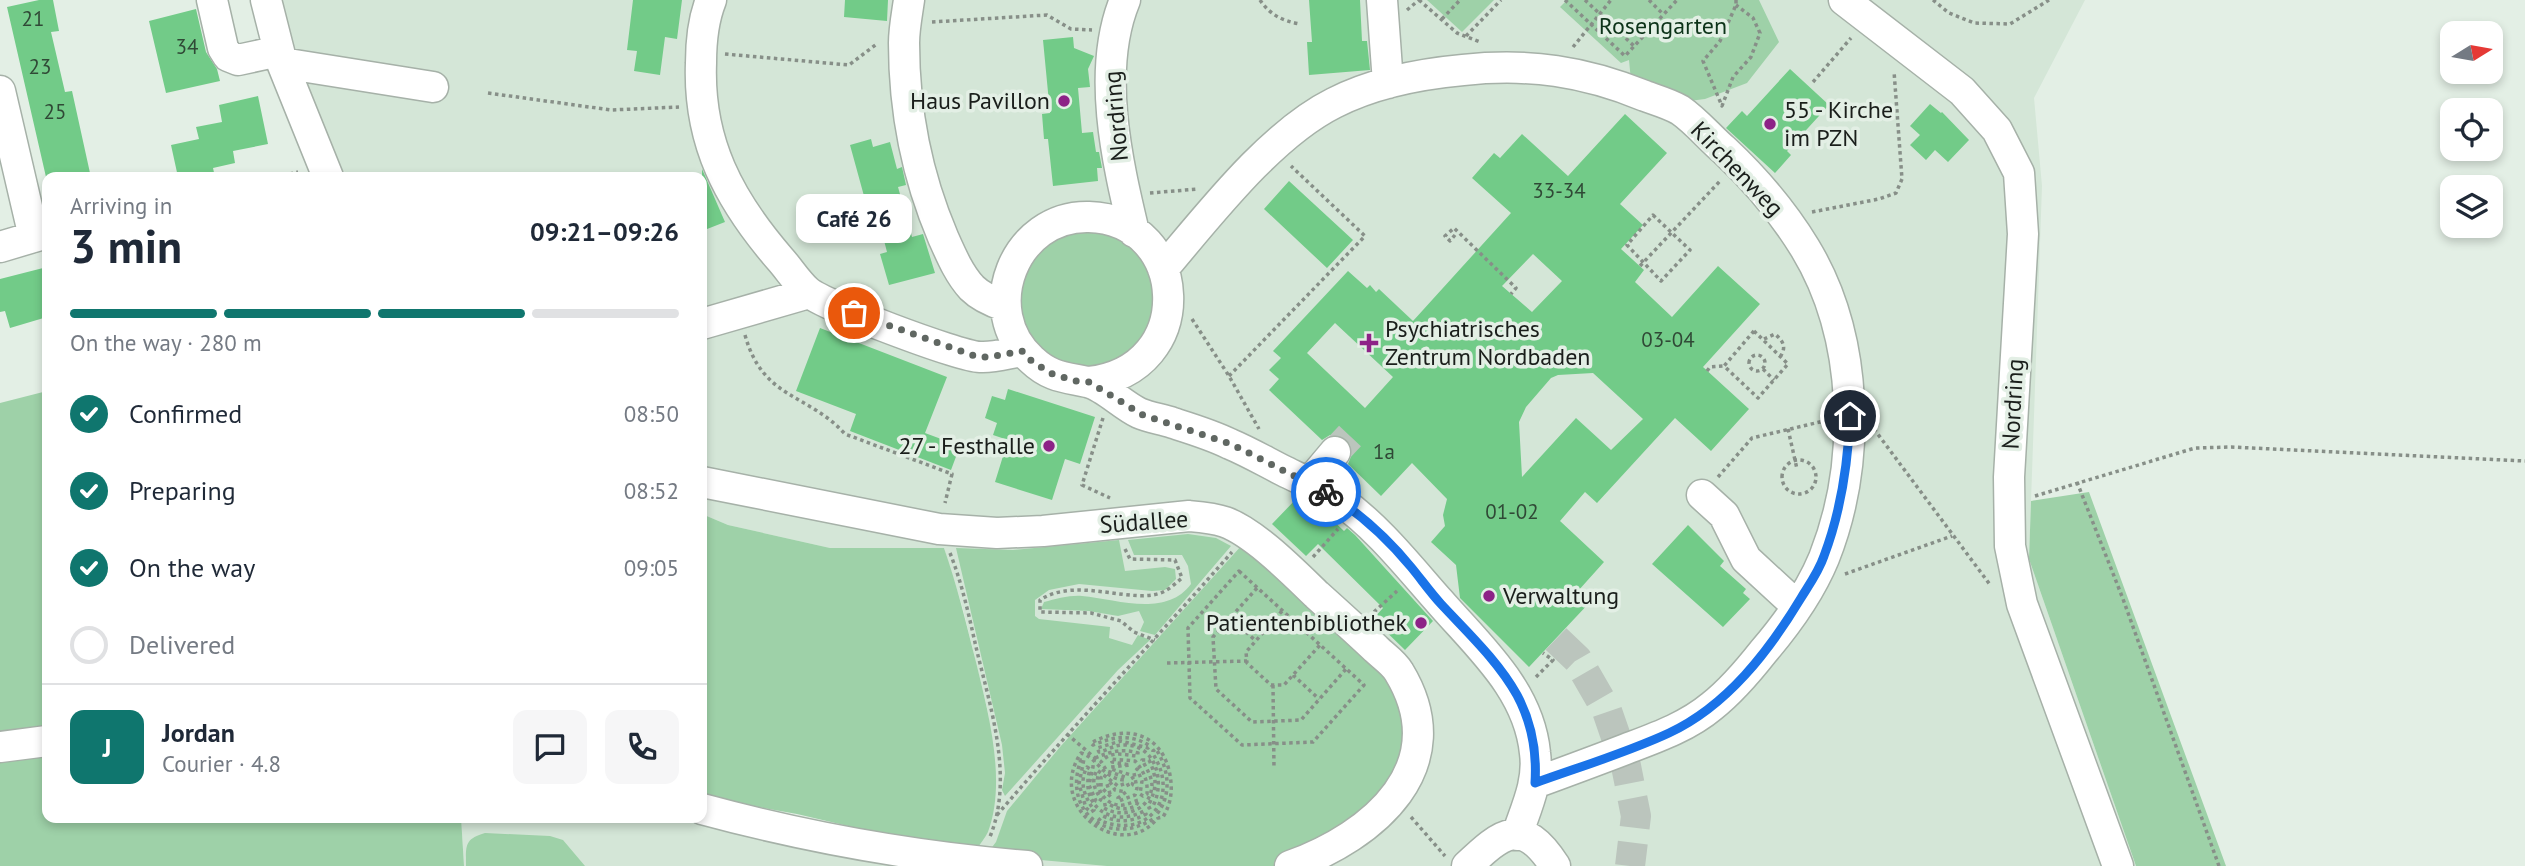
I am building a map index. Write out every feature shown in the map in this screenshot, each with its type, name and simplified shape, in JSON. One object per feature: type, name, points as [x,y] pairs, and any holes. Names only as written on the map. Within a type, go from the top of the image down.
[{"type":"street","points":[[212,0],[223,48],[228,56],[237,60],[281,57],[433,87]]},
{"type":"street","points":[[266,0],[281,57],[326,172]]},
{"type":"street","points":[[711,0],[706,13],[701,52],[702,105],[719,169],[734,199],[753,227],[809,293],[854,313],[969,355],[989,357],[1022,351]]},
{"type":"street","name":"Nordring","points":[[1125,0],[1115,31],[1111,58],[1117,153],[1134,232]]},
{"type":"street","points":[[1382,0],[1388,83]]},
{"type":"street","name":"Nordring","points":[[1855,6],[1962,91],[1997,131],[2019,173],[2023,234],[2010,546],[2022,604],[2118,866]]},
{"type":"street","points":[[908,12],[904,40],[906,95],[928,203],[963,277],[974,290],[988,300],[1005,306]]},
{"type":"street","name":"Kirchenweg","points":[[1166,283],[1231,191],[1272,147],[1299,125],[1334,103],[1388,83],[1427,73],[1490,67],[1555,69],[1616,84],[1679,109],[1737,163],[1786,220],[1806,250],[1828,298],[1844,353],[1850,397],[1862,422],[1823,559],[1784,628],[1746,673],[1711,707],[1670,732],[1535,783]]},
{"type":"street","points":[[0,91],[41,235],[0,247]]},
{"type":"street","points":[[1100,389],[1149,354],[1162,333],[1167,317],[1166,283],[1151,248],[1134,232],[1114,222],[1088,217],[1070,219],[1048,227],[1028,242],[1013,263],[1006,287],[1005,306],[1010,328],[1022,351],[1050,373],[1100,389],[1143,415],[1231,444],[1309,483],[1340,501],[1378,534],[1480,646],[1517,696],[1535,751],[1535,783],[1517,835]]},
{"type":"street","points":[[707,323],[809,293]]},
{"type":"street","points":[[1309,483],[1335,452]]},
{"type":"street","name":"Südallee","points":[[707,483],[939,529],[997,533],[1043,531],[1189,516],[1226,523],[1248,535],[1299,578],[1398,670],[1416,710],[1417,744],[1410,775],[1396,799],[1354,835],[1290,866]]},
{"type":"street","points":[[1702,495],[1724,515],[1746,559],[1803,595]]},
{"type":"street","points":[[0,747],[42,742]]},
{"type":"street","points":[[707,810],[852,845],[956,862],[1027,866]]},
{"type":"street","points":[[1456,861],[1505,835],[1517,835],[1530,838],[1544,849],[1555,866]]},
{"type":"path","points":[[1260,0],[1266,9],[1284,21],[1300,24]]},
{"type":"path","points":[[1419,0],[1465,37],[1483,42]]},
{"type":"path","points":[[1442,19],[1460,0]]},
{"type":"path","points":[[1465,37],[1501,0]]},
{"type":"path","points":[[1565,0],[1625,56],[1676,0]]},
{"type":"path","points":[[1585,0],[1634,46]]},
{"type":"path","points":[[1555,69],[1611,0]]},
{"type":"path","points":[[1649,0],[1664,14]]},
{"type":"path","points":[[1933,0],[1949,13],[1974,23],[2010,24],[2049,0]]},
{"type":"path","points":[[1736,3],[1753,18],[1760,33],[1751,57],[1733,77],[1722,106],[1703,61],[1720,41],[1736,3]]},
{"type":"path","points":[[1813,82],[1855,6]]},
{"type":"path","points":[[701,52],[849,65],[908,12],[1047,15],[1071,29],[1115,31]]},
{"type":"path","points":[[1786,220],[1896,193],[1902,179],[1894,64]]},
{"type":"path","points":[[488,93],[611,110],[639,111],[702,105]]},
{"type":"path","points":[[1229,376],[1365,236],[1272,147]]},
{"type":"path","points":[[1640,266],[1718,184]]},
{"type":"path","points":[[1126,197],[1195,189],[1231,191]]},
{"type":"path","points":[[1654,215],[1690,250],[1661,281],[1644,262],[1627,245],[1654,215]]},
{"type":"path","points":[[1455,235],[1450,241],[1445,236],[1454,228],[1516,288],[1511,294]]},
{"type":"path","points":[[1166,283],[1189,313],[1229,376],[1265,439]]},
{"type":"path","points":[[739,314],[749,349],[766,379],[795,400],[832,421],[845,434],[952,474],[939,529],[954,563],[991,710],[1000,778],[996,816],[985,848],[956,862]]},
{"type":"path","points":[[1708,367],[1724,366],[1754,331],[1788,364],[1758,398],[1724,366]]},
{"type":"path","points":[[1763,340],[1775,334],[1780,338],[1784,346],[1780,357]]},
{"type":"path","points":[[1762,356],[1771,347]]},
{"type":"path","points":[[1762,356],[1754,355],[1749,364],[1754,370],[1763,369]]},
{"type":"path","points":[[1762,356],[1766,363],[1763,369]]},
{"type":"path","points":[[1763,369],[1774,380]]},
{"type":"path","points":[[1083,481],[1100,389]]},
{"type":"path","points":[[1702,495],[1752,439],[1788,429],[1862,422],[1998,594],[2022,604]]},
{"type":"path","points":[[1788,429],[1797,469]]},
{"type":"path","points":[[2010,505],[2077,482],[2195,448],[2231,447],[2525,461]]},
{"type":"path","points":[[1795,460],[1808,462],[1816,473],[1814,486],[1804,494],[1791,492],[1783,481],[1785,468],[1795,460]]},
{"type":"path","points":[[2077,482],[2123,599],[2219,866]]},
{"type":"path","points":[[1299,578],[1318,551],[1354,512]]},
{"type":"path","points":[[996,816],[1067,733],[1155,640],[1248,535]]},
{"type":"path","points":[[1803,595],[1952,536]]},
{"type":"path","points":[[1125,548],[1130,559],[1175,560],[1182,578],[1164,592],[1146,595],[1086,589],[1048,595],[1040,600],[1038,609],[1053,613],[1091,613],[1121,621],[1134,632],[1155,640]]},
{"type":"path","points":[[1239,572],[1282,611],[1364,685],[1313,742],[1242,745],[1190,698],[1188,628],[1239,572]]},
{"type":"path","points":[[1351,625],[1379,608],[1415,572]]},
{"type":"path","points":[[1257,589],[1213,637],[1216,689],[1252,722],[1301,720],[1346,669]]},
{"type":"path","points":[[1282,611],[1246,652],[1247,663],[1273,685],[1284,685],[1320,645]]},
{"type":"path","points":[[1230,618],[1256,641]]},
{"type":"path","points":[[1517,696],[1553,660],[1543,653]]},
{"type":"path","points":[[1167,663],[1247,660]]},
{"type":"path","points":[[1293,675],[1319,699]]},
{"type":"path","points":[[1273,685],[1274,769]]},
{"type":"path","points":[[1067,733],[1094,760],[1115,780],[1124,780],[1125,777],[1107,771],[1101,762],[1112,754],[1134,756],[1138,753],[1128,750],[1113,751],[1094,760]]},
{"type":"path","points":[[1129,733],[1144,737],[1160,748],[1166,761],[1172,791],[1170,806],[1163,817],[1158,818],[1157,814],[1166,800],[1168,783],[1162,758],[1156,750],[1153,754],[1163,775],[1163,797],[1145,820],[1121,825],[1099,820],[1103,816],[1118,821],[1131,821],[1146,814],[1142,811],[1138,815],[1122,819],[1102,812],[1090,798],[1087,779],[1090,769],[1087,767],[1082,780],[1086,799],[1094,810],[1091,812],[1086,808],[1079,784],[1084,759],[1076,771],[1076,783],[1083,809],[1099,824],[1109,828],[1128,829],[1153,819],[1155,821],[1137,832],[1117,833],[1088,822],[1076,803],[1073,773],[1074,764],[1081,753],[1094,760],[1089,785],[1099,802],[1101,799],[1094,788],[1093,778],[1097,770],[1118,786],[1127,783],[1129,787],[1134,780],[1131,775],[1111,769],[1111,766],[1130,765],[1112,762],[1111,759],[1135,761],[1142,768],[1147,794],[1140,794],[1142,781],[1137,769],[1134,773],[1137,788],[1135,795],[1123,801],[1118,798],[1126,792],[1115,790],[1110,782],[1107,784],[1111,797],[1101,788],[1101,778],[1098,775],[1096,782],[1100,791],[1113,803],[1121,806],[1139,800],[1136,806],[1128,809],[1103,804],[1104,808],[1113,813],[1126,814],[1140,808],[1150,795],[1152,785],[1142,760],[1149,760],[1155,775],[1156,783],[1149,808],[1153,806],[1160,780],[1156,765],[1141,749],[1129,744],[1098,752],[1097,748],[1121,741],[1148,748],[1150,746],[1123,737],[1093,745],[1090,743],[1111,734],[1129,733]]},
{"type":"path","points":[[1423,830],[1456,861]]},
{"type":"shaded area","name":"Psychiatrisches Zentrum Nordbaden","points":[[278,0],[2085,0],[2034,98],[2042,186],[2029,559],[2136,866],[464,866],[461,823],[707,823],[707,818],[963,853],[988,832],[992,813],[996,783],[988,712],[963,609],[944,548],[830,548],[728,525],[707,516],[707,172],[345,172],[330,163]]},
{"type":"green space","points":[[1427,0],[1494,0],[1462,32]]},
{"type":"green space","name":"Rosengarten","points":[[1567,0],[1759,0],[1779,42],[1747,83],[1705,99],[1689,101],[1631,81],[1629,60],[1621,63],[1560,7]]},
{"type":"green space","points":[[1076,229],[1111,231],[1140,249],[1158,278],[1145,344],[1102,370],[1052,361],[1028,336],[1018,304],[1024,270],[1045,243]]},
{"type":"green space","points":[[42,392],[42,823],[461,823],[464,866],[0,866],[0,403]]},
{"type":"green space","points":[[2089,492],[2226,866],[2136,866],[2029,559],[2031,501]]},
{"type":"green space","points":[[707,516],[728,525],[830,548],[944,548],[957,590],[986,702],[996,769],[993,812],[988,832],[976,850],[963,853],[797,814],[707,798]]},
{"type":"green space","points":[[1188,534],[1216,538],[1231,546],[1155,635],[1140,631],[1144,622],[1139,611],[1118,616],[1089,611],[1041,609],[1044,602],[1073,596],[1140,604],[1168,601],[1191,584],[1188,566],[1182,555],[1134,555],[1128,540]]},
{"type":"green space","points":[[1119,540],[1125,571],[1165,567],[1175,569],[1176,579],[1165,590],[1079,584],[1049,590],[1035,600],[1035,616],[1039,619],[1110,627],[1109,638],[1132,645],[1138,635],[1150,640],[1118,670],[1005,796],[1002,790],[1005,773],[1002,745],[956,548],[1013,550]]},
{"type":"green space","points":[[1242,545],[1345,635],[1388,682],[1410,730],[1392,795],[1311,854],[1274,866],[1107,866],[986,855],[996,842],[1007,811],[1060,747]]},
{"type":"green space","points":[[485,833],[550,836],[563,840],[585,866],[466,866],[468,844],[473,838]]},
{"type":"building","points":[[39,0],[53,0],[59,31],[51,32],[65,92],[72,91],[90,172],[45,172],[7,7]]},
{"type":"building","points":[[633,0],[682,0],[677,39],[665,37],[660,75],[634,71],[637,51],[627,50]]},
{"type":"building","points":[[845,0],[888,0],[887,21],[844,17]]},
{"type":"building","points":[[1309,0],[1360,0],[1362,41],[1367,41],[1370,70],[1309,75],[1307,42],[1312,42]]},
{"type":"building","points":[[196,9],[206,52],[217,69],[220,81],[166,93],[149,21]]},
{"type":"building","name":"Haus Pavillon","points":[[1073,37],[1074,48],[1094,56],[1088,69],[1090,87],[1078,88],[1082,133],[1093,132],[1102,168],[1097,168],[1098,181],[1053,186],[1048,139],[1044,139],[1042,114],[1050,113],[1043,40]]},
{"type":"building","name":"55 - Kirche im PZN","points":[[1790,69],[1829,105],[1787,151],[1791,155],[1775,173],[1726,128],[1742,111],[1747,116]]},
{"type":"building","points":[[258,96],[268,144],[233,151],[235,163],[213,168],[214,172],[177,172],[171,145],[199,139],[196,127],[222,122],[219,105]]},
{"type":"building","points":[[1930,104],[1942,112],[1969,140],[1948,162],[1935,150],[1926,160],[1910,145],[1920,135],[1910,126]]},
{"type":"building","points":[[1625,114],[1667,153],[1620,204],[1643,225],[1621,249],[1644,270],[1635,282],[1672,317],[1718,266],[1760,304],[1703,367],[1749,409],[1711,451],[1675,418],[1597,503],[1585,492],[1560,521],[1604,562],[1578,591],[1591,601],[1529,667],[1460,598],[1456,565],[1431,542],[1445,526],[1443,515],[1447,499],[1412,463],[1381,496],[1348,464],[1352,447],[1347,439],[1330,435],[1322,440],[1269,390],[1279,379],[1269,370],[1281,358],[1273,351],[1348,271],[1367,288],[1370,285],[1376,292],[1379,289],[1413,321],[1511,213],[1472,178],[1494,153],[1500,158],[1522,134],[1568,176]],"holes":[[[1533,254],[1562,281],[1532,312],[1502,286]],[[1335,323],[1393,377],[1365,408],[1307,353]],[[1593,373],[1643,419],[1611,450],[1576,418],[1522,477],[1519,422],[1526,407],[1551,378],[1558,375]]]},
{"type":"building","points":[[871,139],[873,147],[890,142],[897,169],[902,167],[906,185],[898,187],[912,237],[923,234],[935,273],[889,285],[880,254],[887,252],[872,194],[864,196],[850,145]]},
{"type":"building","points":[[707,181],[725,222],[707,229]]},
{"type":"building","points":[[1289,181],[1353,240],[1327,268],[1264,209]]},
{"type":"building","points":[[42,268],[42,318],[10,328],[5,311],[0,312],[0,279]]},
{"type":"building","points":[[820,328],[947,377],[925,433],[960,446],[951,470],[850,431],[856,414],[796,391]]},
{"type":"building","name":"27 - Festhalle","points":[[1008,389],[1095,417],[1080,464],[1065,459],[1052,500],[995,482],[1008,440],[993,435],[997,423],[985,418],[992,396],[1005,400]]},
{"type":"building","points":[[1298,497],[1322,510],[1344,531],[1347,528],[1355,535],[1433,621],[1405,650],[1373,619],[1383,608],[1318,544],[1306,556],[1272,524]]},
{"type":"building","points":[[1688,525],[1724,561],[1720,566],[1746,589],[1743,593],[1750,599],[1723,627],[1652,564]]},
{"type":"tunnel","points":[[1335,452],[1350,436]]},
{"type":"tunnel","points":[[1556,639],[1577,659],[1607,711],[1626,766],[1636,816],[1630,866]]},
{"type":"way so far","points":[[854,313],[978,357],[1022,351],[1050,373],[1062,378],[1089,382],[1143,415],[1171,422],[1231,444],[1326,492]]},
{"type":"place","name":"Haus Pavillon","points":[[1064,101]]},
{"type":"place","name":"55 - Kirche im PZN","points":[[1770,124]]},
{"type":"place","name":"Café 26","points":[[854,313]]},
{"type":"place","name":"Psychiatrisches Zentrum Nordbaden","points":[[1369,343]]},
{"type":"place","name":"27 - Festhalle","points":[[1049,446]]},
{"type":"place","name":"Verwaltung","points":[[1489,596]]},
{"type":"place","name":"Patientenbibliothek","points":[[1421,623]]},
{"type":"route","points":[[1326,492],[1378,534],[1409,565],[1509,683],[1529,726],[1535,751],[1535,783],[1670,732],[1711,707],[1746,673],[1784,628],[1823,559],[1836,520],[1844,480],[1850,416]]}]
